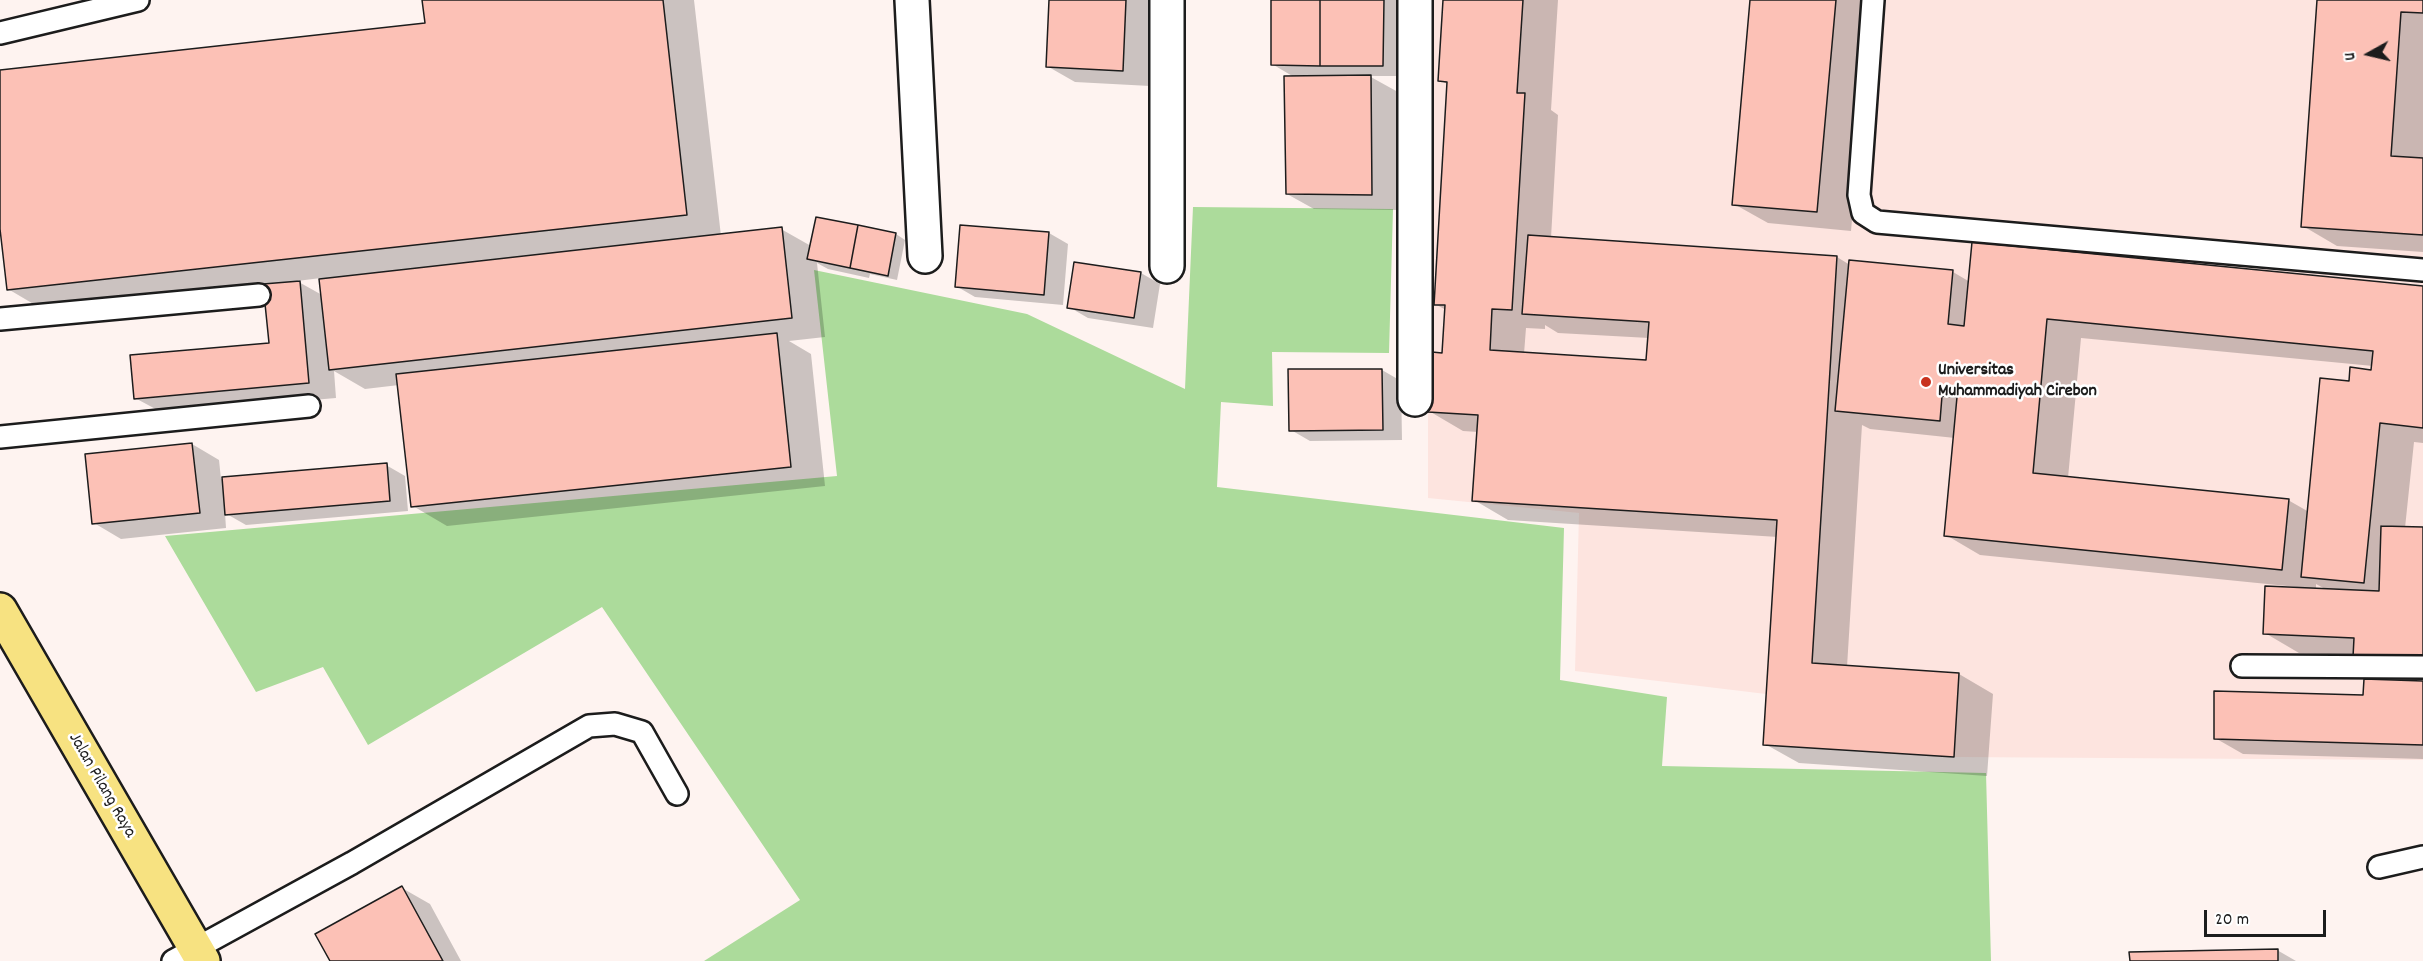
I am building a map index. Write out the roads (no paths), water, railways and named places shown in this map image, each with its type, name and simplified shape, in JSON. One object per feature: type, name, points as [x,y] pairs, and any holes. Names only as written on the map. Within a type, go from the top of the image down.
[{"type":"highway","name":"Jalan Pilang Raya","points":[[0,610],[190,957]]},
{"type":"street","points":[[912,0],[925,256]]},
{"type":"street","points":[[1167,0],[1167,266]]},
{"type":"street","points":[[1415,0],[1415,399]]},
{"type":"lane","points":[[0,33],[138,0]]},
{"type":"lane","points":[[1873,0],[1859,195],[1863,213],[1877,222],[2423,270]]},
{"type":"lane","points":[[0,319],[259,295]]},
{"type":"lane","points":[[0,437],[309,406]]},
{"type":"lane","points":[[2242,666],[2423,667]]},
{"type":"lane","points":[[190,957],[589,726],[615,724],[642,732],[677,794]]},
{"type":"lane","points":[[2379,867],[2423,857]]},
{"type":"place","name":"Universitas Muhammadiyah Cirebon","points":[[1926,382]]}]
